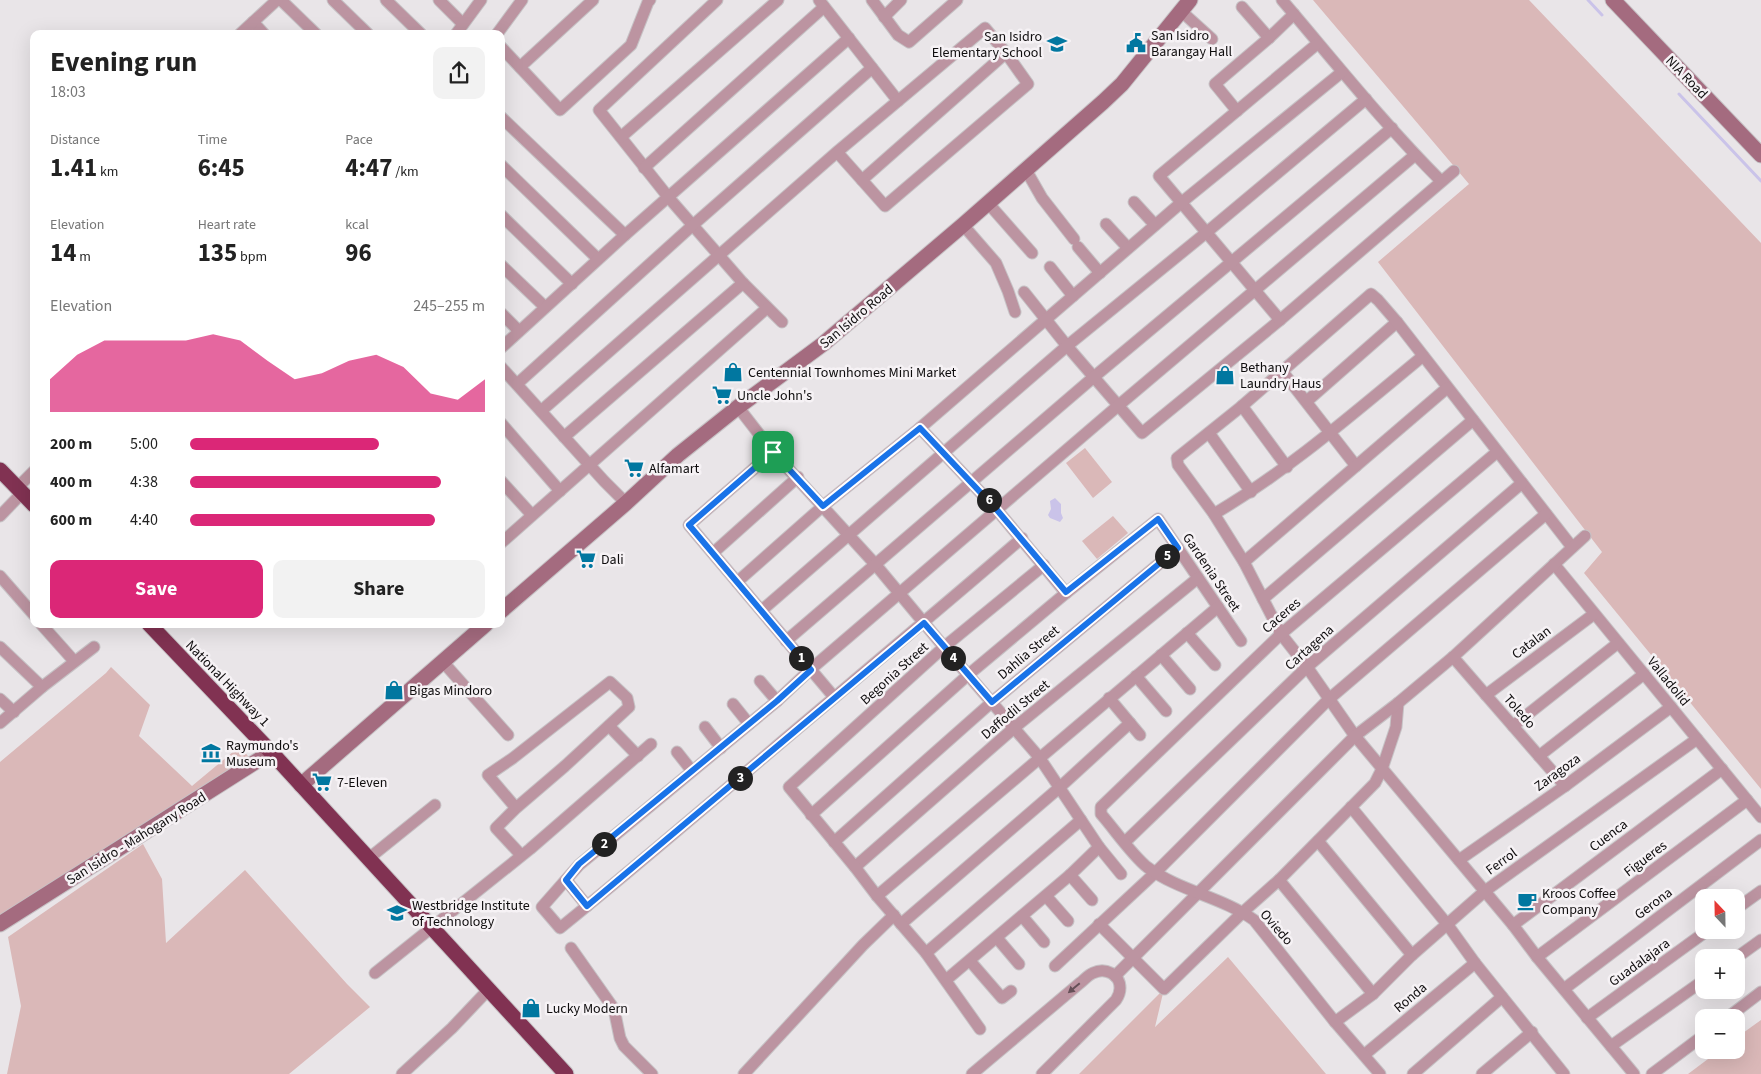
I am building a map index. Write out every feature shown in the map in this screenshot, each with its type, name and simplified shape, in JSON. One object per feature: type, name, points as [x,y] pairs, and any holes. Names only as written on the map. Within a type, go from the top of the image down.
[{"type":"highway","points":[[0,470],[30,501]]},
{"type":"highway","name":"National Highway 1","points":[[153,628],[434,927],[566,1074]]},
{"type":"street","points":[[244,30],[277,0]]},
{"type":"street","points":[[282,0],[312,30]]},
{"type":"street","points":[[333,0],[364,30]]},
{"type":"street","points":[[386,0],[417,30]]},
{"type":"street","points":[[439,0],[463,24]]},
{"type":"street","points":[[459,30],[481,0]]},
{"type":"street","points":[[500,30],[522,0]]},
{"type":"street","points":[[520,67],[593,0]]},
{"type":"street","points":[[505,51],[560,110],[632,45],[650,0]]},
{"type":"street","points":[[717,0],[600,110],[669,198],[743,283],[782,322]]},
{"type":"street","points":[[621,138],[778,0]]},
{"type":"street","points":[[872,0],[898,35],[909,42],[956,0]]},
{"type":"street","points":[[884,17],[901,0]]},
{"type":"street","points":[[1282,0],[1317,44],[1440,181]]},
{"type":"street","name":"NIA Road","points":[[1613,0],[1761,155]]},
{"type":"street","points":[[644,168],[822,3],[898,100]]},
{"type":"street","points":[[1186,6],[1212,39]]},
{"type":"street","name":"San Isidro Road","points":[[505,608],[626,503],[678,455],[738,407],[823,344],[1026,170],[1122,84],[1186,6]]},
{"type":"street","points":[[1242,7],[1269,38]]},
{"type":"street","points":[[1237,111],[1215,84],[1294,14]]},
{"type":"street","points":[[252,22],[260,30]]},
{"type":"street","points":[[541,410],[837,152],[985,28],[1028,84],[885,206],[837,152]]},
{"type":"street","points":[[505,344],[598,259],[849,38]]},
{"type":"street","points":[[1280,320],[1160,176],[1317,44]]},
{"type":"street","points":[[862,180],[1006,54]]},
{"type":"street","points":[[517,384],[693,225],[872,68]]},
{"type":"street","points":[[737,582],[823,506],[920,428],[1182,202],[1342,72]]},
{"type":"street","points":[[762,610],[1067,346],[1366,99]]},
{"type":"street","points":[[505,121],[625,235]]},
{"type":"street","points":[[786,641],[1095,376],[1392,128]]},
{"type":"street","points":[[1022,538],[715,800],[560,928],[542,907],[579,864],[777,701],[1119,405],[1415,155]]},
{"type":"street","points":[[505,169],[598,259]]},
{"type":"street","points":[[1026,170],[1042,198],[1100,272]]},
{"type":"street","points":[[1024,292],[1045,320],[1142,433],[1280,320],[1440,181],[1454,171]]},
{"type":"street","points":[[1134,202],[1155,225]]},
{"type":"street","points":[[988,203],[1032,253]]},
{"type":"street","points":[[505,219],[572,284]]},
{"type":"street","points":[[1106,224],[1128,248]]},
{"type":"street","points":[[963,225],[996,263],[1015,312]]},
{"type":"street","points":[[1050,267],[1073,296]]},
{"type":"street","points":[[505,269],[546,307]]},
{"type":"street","points":[[564,437],[743,283]]},
{"type":"street","points":[[1572,547],[1397,322],[1371,294],[1242,406],[1177,458],[1178,465],[1214,514],[1244,562],[1281,634],[1307,667],[1355,736],[1485,891],[1634,1074]]},
{"type":"street","points":[[505,537],[560,491],[768,308]]},
{"type":"street","points":[[505,318],[520,331]]},
{"type":"street","points":[[1307,401],[1397,322]]},
{"type":"street","points":[[1214,514],[1251,492],[1287,467],[1423,356]]},
{"type":"street","points":[[505,371],[589,465],[626,503]]},
{"type":"street","points":[[1282,371],[1356,466]]},
{"type":"street","points":[[1244,562],[1447,388]]},
{"type":"street","points":[[1242,406],[1287,467]]},
{"type":"street","points":[[738,407],[773,452],[798,477],[875,564],[1039,757],[1099,847],[1121,874]]},
{"type":"street","points":[[1263,599],[1473,420]]},
{"type":"street","points":[[505,428],[560,491]]},
{"type":"street","points":[[920,428],[1022,538],[1066,592],[968,675],[811,815],[855,867],[876,896],[926,953],[980,1029]]},
{"type":"street","points":[[1209,433],[1251,492]]},
{"type":"street","points":[[773,452],[689,525],[834,697]]},
{"type":"street","name":"Caceres","points":[[1102,814],[1101,808],[1281,634],[1497,452]]},
{"type":"street","points":[[0,516],[30,477]]},
{"type":"street","points":[[713,553],[798,477]]},
{"type":"street","name":"Cartagena","points":[[1125,842],[1307,667],[1522,483]]},
{"type":"street","points":[[505,485],[532,515]]},
{"type":"street","points":[[1055,966],[1156,872],[1329,699],[1546,514]]},
{"type":"street","name":"Gardenia Street","points":[[1066,592],[1158,519],[1242,641]]},
{"type":"street","points":[[1115,976],[1355,736],[1453,657],[1585,536]]},
{"type":"street","name":"Dahlia Street","points":[[834,842],[992,702],[1178,548]]},
{"type":"street","name":"Valladolid","points":[[1554,564],[1761,817]]},
{"type":"street","name":"Begonia Street","points":[[811,815],[790,787],[944,647],[1044,565]]},
{"type":"street","points":[[0,576],[30,610]]},
{"type":"street","name":"Daffodil Street","points":[[855,867],[1014,728],[1198,578]]},
{"type":"street","points":[[876,896],[1218,607]]},
{"type":"street","name":"Catalan","points":[[1486,695],[1594,614]]},
{"type":"street","points":[[45,628],[74,661]]},
{"type":"street","points":[[301,785],[481,628]]},
{"type":"street","points":[[1187,633],[1215,665]]},
{"type":"street","points":[[1513,726],[1618,643]]},
{"type":"street","points":[[0,646],[42,687]]},
{"type":"street","points":[[0,723],[74,661],[94,647]]},
{"type":"street","points":[[1161,655],[1190,690]]},
{"type":"street","name":"Toledo","points":[[1453,657],[1565,786]]},
{"type":"street","points":[[442,662],[508,735]]},
{"type":"street","points":[[1539,756],[1644,674]]},
{"type":"street","points":[[1136,676],[1166,711]]},
{"type":"street","points":[[760,681],[777,701]]},
{"type":"street","points":[[516,808],[488,775],[513,758],[610,682],[626,698],[629,707],[496,828],[521,855]]},
{"type":"street","points":[[1109,698],[1140,735]]},
{"type":"street","points":[[0,699],[14,712]]},
{"type":"street","points":[[1100,924],[1164,988],[1279,880],[1375,783],[1382,769],[1396,728],[1398,703]]},
{"type":"street","points":[[733,704],[749,724]]},
{"type":"street","name":"Zaragoza","points":[[1459,860],[1565,786],[1671,707]]},
{"type":"street","points":[[744,1074],[863,945],[897,920],[1060,788],[1130,723]]},
{"type":"street","points":[[609,726],[638,756]]},
{"type":"street","points":[[705,727],[721,748]]},
{"type":"street","name":"Ferrol","points":[[1336,1022],[1372,994],[1485,891],[1697,739]]},
{"type":"street","points":[[375,973],[521,855],[651,744]]},
{"type":"street","name":"San Isidro - Mahogany Road","points":[[0,924],[271,752]]},
{"type":"street","points":[[677,752],[692,771]]},
{"type":"street","name":"Cuenca","points":[[1513,925],[1722,769]]},
{"type":"street","name":"Figueres","points":[[1537,957],[1747,800]]},
{"type":"street","points":[[368,859],[435,805]]},
{"type":"street","points":[[1351,807],[1532,1032],[1559,1072]]},
{"type":"street","name":"Oviedo","points":[[1102,814],[1146,866],[1198,894],[1243,912],[1254,920],[1380,1074]]},
{"type":"street","points":[[926,953],[1081,820]]},
{"type":"street","points":[[1318,840],[1412,956]]},
{"type":"street","name":"Gerona","points":[[1564,989],[1761,840]]},
{"type":"street","points":[[946,980],[1046,896],[1099,847]]},
{"type":"street","points":[[1070,875],[1092,900]]},
{"type":"street","points":[[566,880],[587,906]]},
{"type":"street","points":[[1279,880],[1372,994]]},
{"type":"street","points":[[1745,904],[1761,892]]},
{"type":"street","points":[[1046,896],[1068,921]]},
{"type":"street","points":[[1022,916],[1044,942]]},
{"type":"street","points":[[996,938],[1019,964]]},
{"type":"street","name":"Guadalajara","points":[[1587,1018],[1696,939]]},
{"type":"street","points":[[1745,952],[1761,940]]},
{"type":"street","points":[[571,948],[614,1010],[620,1038],[624,1046],[651,1074]]},
{"type":"street","points":[[970,961],[1002,998],[1011,991]]},
{"type":"street","name":"Ronda","points":[[1364,1054],[1475,963]]},
{"type":"street","points":[[979,1072],[1093,973],[1104,970],[1109,971],[1115,976],[1121,990],[1116,1000],[1042,1074]]},
{"type":"street","points":[[1611,1046],[1695,986]]},
{"type":"street","points":[[402,1074],[452,1028],[489,989]]},
{"type":"street","points":[[1739,1009],[1761,992]]},
{"type":"street","points":[[1413,1074],[1502,997]]},
{"type":"street","points":[[1482,1074],[1532,1032]]},
{"type":"street","points":[[1652,1074],[1695,1042]]},
{"type":"shaded area","points":[[1313,0],[1529,0],[1761,243],[1761,789],[1584,573],[1602,552],[1378,262],[1469,184]]},
{"type":"shaded area","points":[[1085,448],[1112,482],[1093,498],[1066,463]]},
{"type":"shaded area","points":[[1055,498],[1061,504],[1063,518],[1060,522],[1050,518],[1048,515],[1051,509],[1050,501]]},
{"type":"shaded area","points":[[1113,516],[1128,533],[1097,559],[1082,541]]},
{"type":"shaded area","points":[[111,667],[150,705],[139,736],[192,786],[240,746],[251,760],[0,919],[0,762]]},
{"type":"shaded area","points":[[143,844],[162,879],[166,943],[245,870],[370,1007],[289,1074],[7,1074],[21,1006],[8,937]]},
{"type":"shaded area","points":[[1228,957],[1326,1074],[1079,1074],[1164,989],[1155,1027]]},
{"type":"shaded area","points":[[1761,1020],[1761,1074],[1688,1074],[1708,1059],[1745,1059],[1745,1032]]},
{"type":"waterway","points":[[1588,0],[1602,15]]},
{"type":"waterway","points":[[1679,94],[1761,181]]},
{"type":"place","name":"San Isidro Barangay Hall","points":[[1136,43]]},
{"type":"place","name":"San Isidro Elementary School","points":[[1057,44]]},
{"type":"place","name":"Centennial Townhomes Mini Market","points":[[733,372]]},
{"type":"place","name":"Bethany Laundry Haus","points":[[1225,375]]},
{"type":"place","name":"Uncle John's","points":[[722,395]]},
{"type":"place","name":"Alfamart","points":[[634,468]]},
{"type":"place","name":"Dali","points":[[586,559]]},
{"type":"place","name":"Bigas Mindoro","points":[[394,690]]},
{"type":"place","name":"Raymundo's Museum","points":[[211,753]]},
{"type":"place","name":"7-Eleven","points":[[322,782]]},
{"type":"place","name":"Kroos Coffee Company","points":[[1527,901]]},
{"type":"place","name":"Westbridge Institute of Technology","points":[[397,913]]},
{"type":"place","name":"Lucky Modern","points":[[531,1008]]},
{"type":"route","points":[[920,428],[1022,538],[1066,592],[1158,519],[1178,548],[992,702],[924,623],[587,906],[566,880],[579,864],[777,701],[811,670],[689,525],[773,452],[823,506],[920,428]]}]
